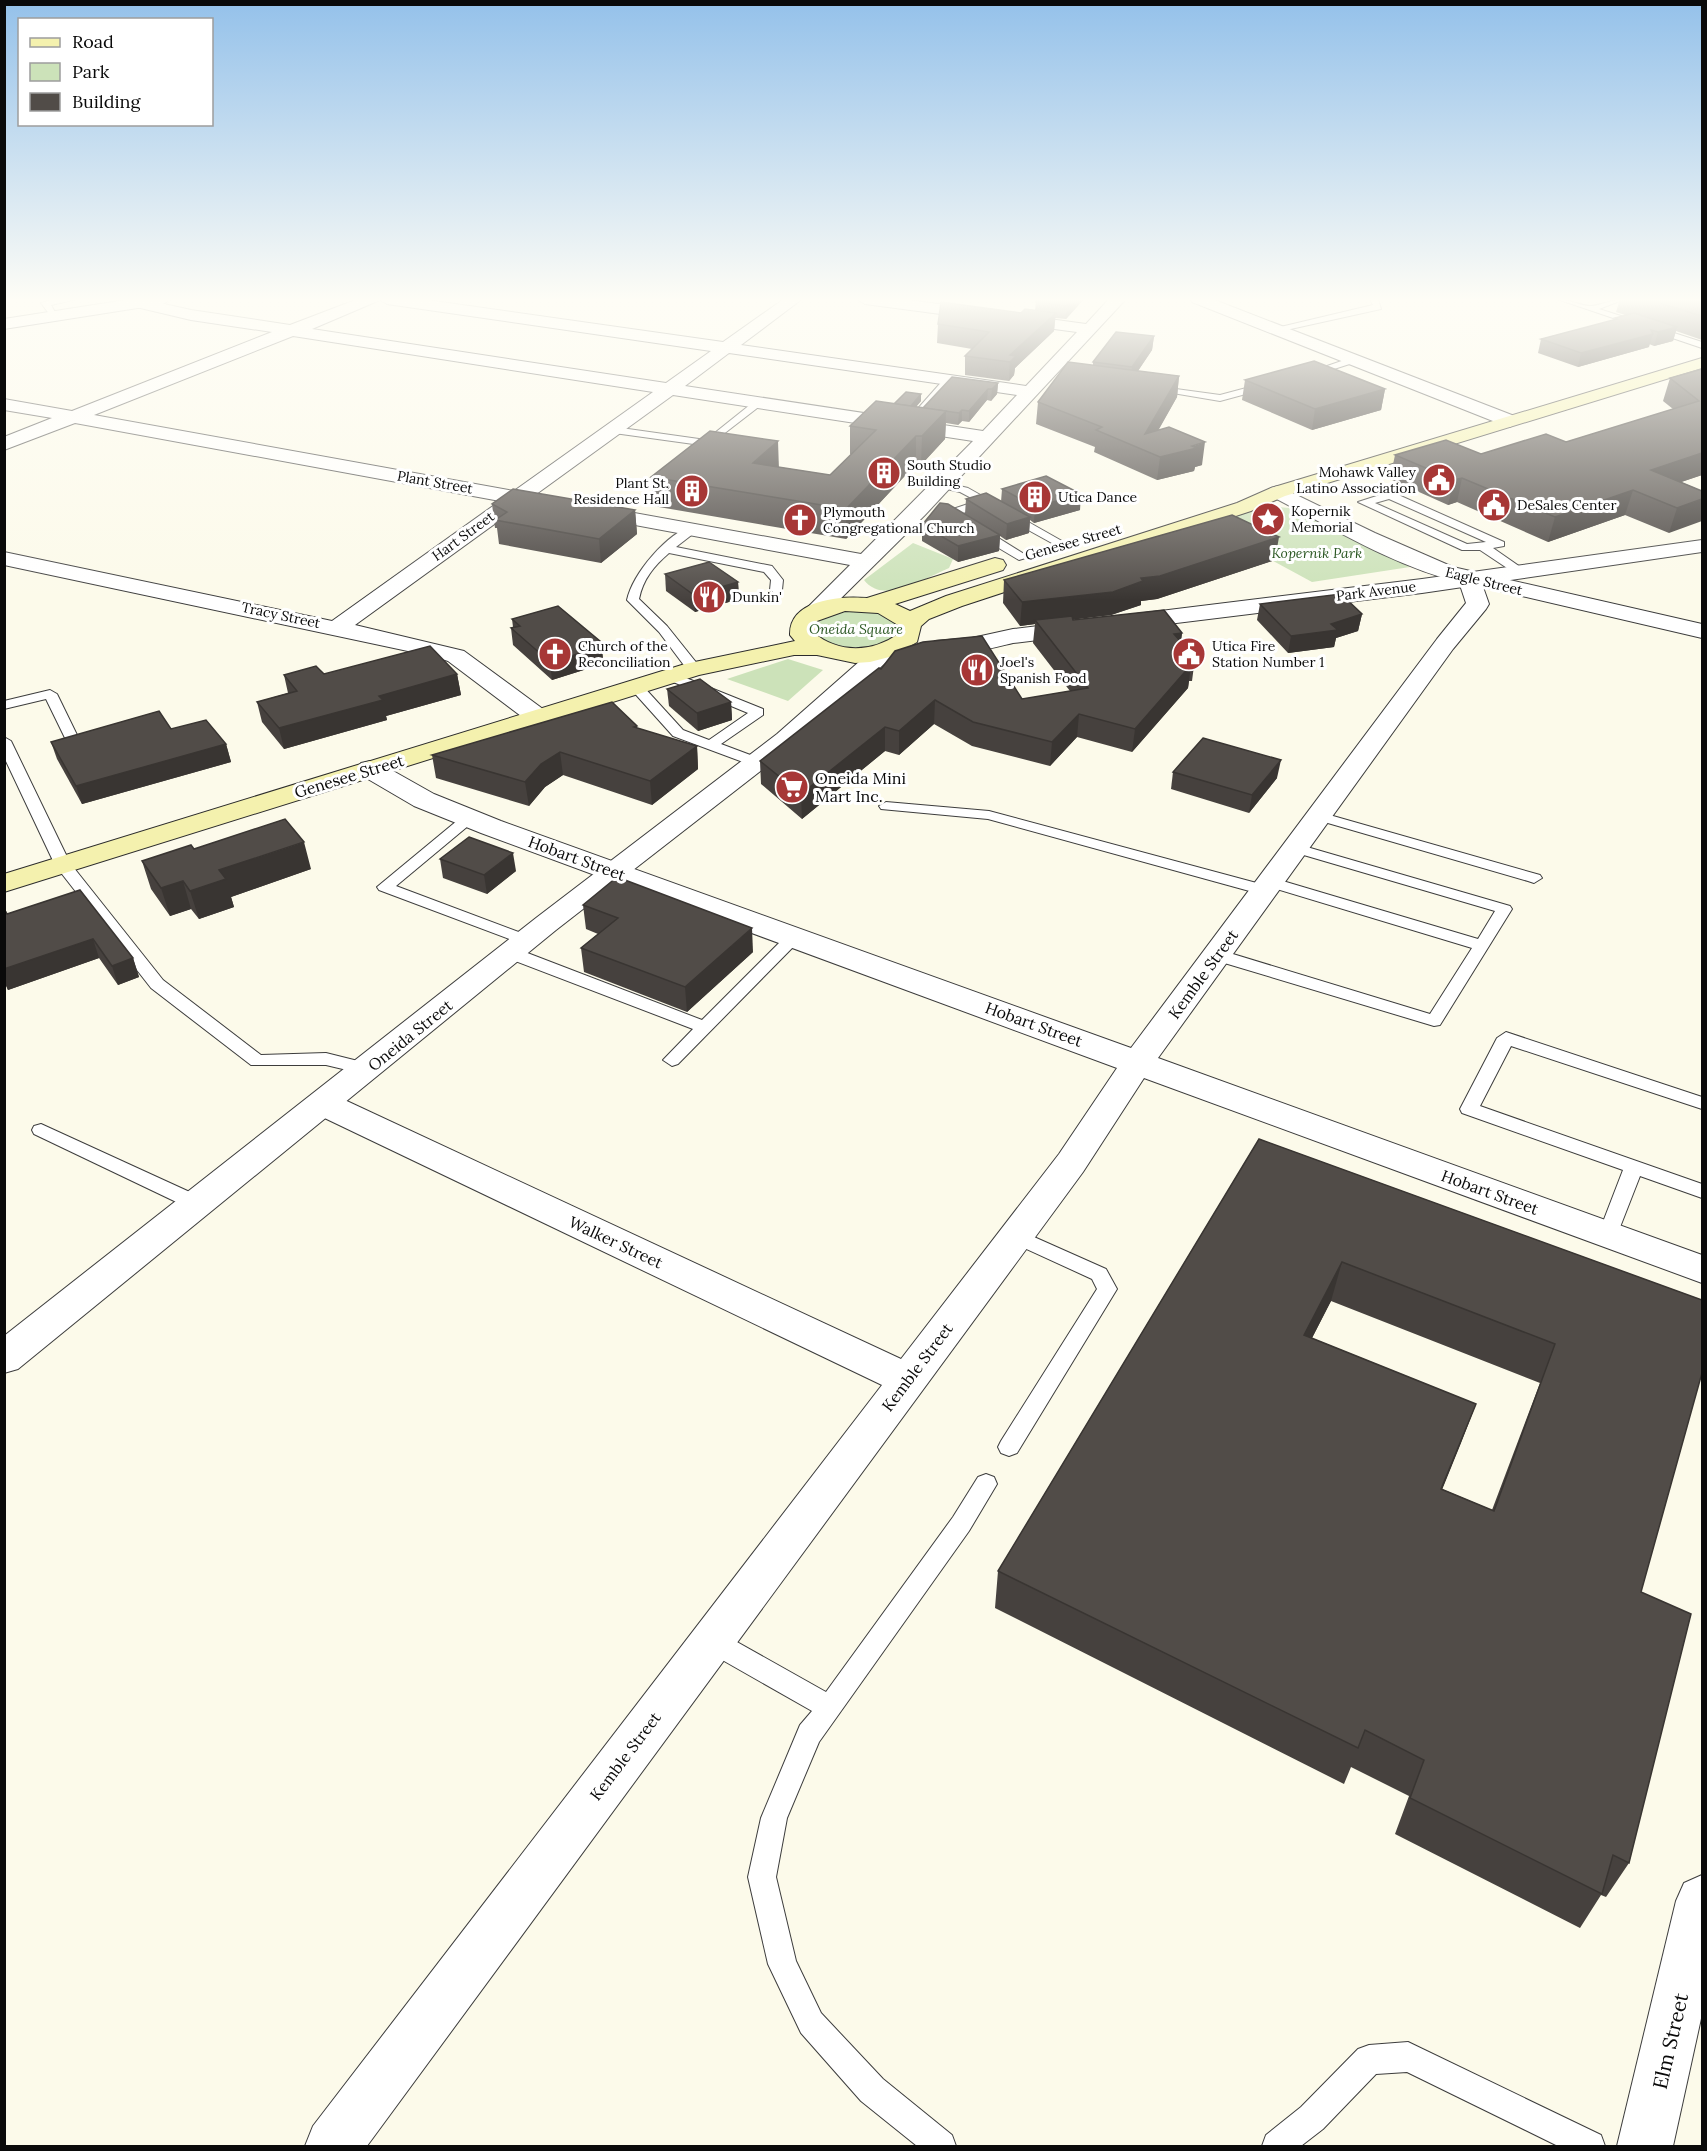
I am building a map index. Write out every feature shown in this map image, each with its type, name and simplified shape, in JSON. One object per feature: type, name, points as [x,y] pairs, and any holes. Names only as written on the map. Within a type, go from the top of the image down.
[{"type":"main road","name":"Genesee Street","points":[[4,883],[682,673],[794,648],[822,649],[855,655],[889,650],[903,643],[921,614],[954,601],[1244,507],[1278,492],[1584,399]]},
{"type":"main road","name":"Genesee Street","points":[[682,673],[808,617],[845,604],[867,604],[1230,497],[1278,492]]},
{"type":"main road","points":[[867,604],[896,612],[911,627]]},
{"type":"main road","points":[[808,617],[801,628],[802,636],[822,649]]},
{"type":"street","points":[[4,444],[117,399]]},
{"type":"street","name":"Hart Street","points":[[338,627],[656,399]]},
{"type":"street","points":[[743,399],[988,438]]},
{"type":"street","points":[[808,617],[1025,399]]},
{"type":"street","points":[[1455,399],[1510,422]]},
{"type":"street","name":"Plant Street","points":[[4,404],[865,561]]},
{"type":"street","name":"Eagle Street","points":[[1278,492],[1420,562],[1469,578],[1702,631]]},
{"type":"street","name":"Park Avenue","points":[[889,650],[972,645],[1013,636],[1702,546]]},
{"type":"street","name":"Tracy Street","points":[[4,558],[338,627],[456,656],[538,717]]},
{"type":"street","name":"Kemble Street","points":[[333,2146],[1071,1163],[1138,1062],[1478,604],[1469,578]]},
{"type":"street","points":[[844,581],[843,591],[849,598],[867,604]]},
{"type":"street","name":"Park Avenue","points":[[911,627],[1013,636]]},
{"type":"street","name":"Oneida Street","points":[[817,713],[837,678],[840,662],[822,649]]},
{"type":"street","name":"Oneida Street","points":[[4,1358],[518,947],[756,762],[817,713],[889,650]]},
{"type":"street","name":"Hobart Street","points":[[370,769],[424,800],[469,818],[1702,1269]]},
{"type":"street","name":"Walker Street","points":[[324,1104],[908,1380]]},
{"type":"street","name":"Elm Street","points":[[1646,2146],[1702,1901]]},
{"type":"lane","points":[[909,425],[931,399]]},
{"type":"lane","points":[[614,430],[708,443],[760,402]]},
{"type":"lane","points":[[942,485],[964,490],[1063,545]]},
{"type":"lane","points":[[1482,546],[1500,544],[1390,495],[1364,502],[1466,548],[1482,546],[1520,571]]},
{"type":"lane","points":[[986,502],[959,509],[954,512],[954,517],[1023,557]]},
{"type":"lane","points":[[694,528],[649,564],[634,585],[633,600],[663,629],[682,673],[758,712],[711,746]]},
{"type":"lane","points":[[668,549],[768,569],[777,580],[776,590]]},
{"type":"lane","points":[[636,687],[678,733],[756,762]]},
{"type":"lane","points":[[4,705],[50,694],[70,735]]},
{"type":"lane","points":[[4,741],[63,865],[79,882],[157,984],[257,1061],[326,1059],[368,1069]]},
{"type":"lane","points":[[886,806],[989,815],[1267,886],[1482,946]]},
{"type":"lane","points":[[1319,816],[1534,878]]},
{"type":"lane","points":[[469,818],[385,887],[705,1028]]},
{"type":"lane","points":[[1217,955],[1434,1021],[1504,909],[1295,848]]},
{"type":"lane","points":[[672,1060],[794,937]]},
{"type":"lane","points":[[1702,1103],[1506,1038],[1469,1109],[1702,1191]]},
{"type":"lane","points":[[42,1130],[198,1204]]},
{"type":"lane","points":[[1608,1234],[1634,1168]]},
{"type":"lane","points":[[1009,1447],[1107,1289],[1099,1274],[1016,1236]]},
{"type":"lane","points":[[941,2146],[872,2090],[811,2023],[782,1964],[762,1877],[772,1828],[809,1734],[961,1524],[986,1484]]},
{"type":"lane","points":[[712,1641],[830,1708]]},
{"type":"lane","points":[[1277,2146],[1312,2118],[1369,2060],[1408,2058],[1590,2146]]},
{"type":"green space","name":"Kopernik Park","points":[[1268,506],[1289,508],[1410,567],[1312,582],[1207,525]]},
{"type":"green space","points":[[913,543],[953,559],[949,568],[905,588],[893,590],[872,587],[864,580]]},
{"type":"green space","name":"Oneida Square","points":[[845,604],[905,617],[893,648],[825,650],[804,620]]},
{"type":"green space","points":[[788,659],[823,670],[788,701],[727,679]]},
{"type":"building","points":[[899,399],[917,399],[911,406],[894,404]]},
{"type":"building","points":[[931,399],[979,399],[969,411],[962,410],[959,413],[923,408]]},
{"type":"building","points":[[1040,399],[1165,399],[1145,434],[1169,427],[1205,442],[1192,446],[1197,448],[1160,457],[1096,430],[1102,427],[1038,402]]},
{"type":"building","points":[[1292,399],[1349,399],[1315,409]]},
{"type":"building","points":[[1697,399],[1702,399],[1702,453],[1651,470],[1702,491],[1702,499],[1677,508],[1633,490],[1555,517],[1462,478],[1454,480],[1395,455],[1446,440],[1481,454],[1546,434],[1566,442],[1699,401]]},
{"type":"building","points":[[876,401],[946,411],[922,436],[916,436],[846,509],[651,477],[710,431],[778,441],[753,463],[830,475],[876,430],[850,426]]},
{"type":"building","points":[[1046,476],[1081,494],[1035,507],[1002,489]]},
{"type":"building","points":[[513,489],[635,510],[599,539],[495,520],[507,512],[492,504]]},
{"type":"building","points":[[986,493],[1030,517],[1007,524],[966,499]]},
{"type":"building","points":[[940,503],[948,504],[1000,535],[958,546],[922,525]]},
{"type":"building","points":[[1232,515],[1279,537],[1160,576],[1141,578],[1143,581],[1113,592],[1022,602],[1004,580]]},
{"type":"building","points":[[709,562],[738,582],[694,595],[665,574]]},
{"type":"building","points":[[1341,594],[1362,614],[1331,624],[1338,630],[1291,636],[1260,604]]},
{"type":"building","points":[[558,606],[601,642],[583,647],[588,651],[550,662],[511,628],[520,626],[512,619]]},
{"type":"building","points":[[1164,610],[1182,633],[1174,634],[1195,658],[1187,659],[1191,665],[1135,729],[1079,714],[1052,742],[973,722],[935,700],[899,731],[885,727],[801,794],[760,761],[879,668],[881,669],[895,651],[923,642],[982,636],[1022,699],[1088,688],[1035,620],[1072,616],[1073,620]]},
{"type":"building","points":[[430,646],[457,674],[379,696],[383,700],[279,728],[257,702],[297,691],[284,675],[316,666],[324,674]]},
{"type":"building","points":[[700,679],[731,702],[697,713],[667,689]]},
{"type":"building","points":[[612,702],[637,726],[634,727],[697,746],[650,781],[560,752],[541,764],[525,782],[432,755]]},
{"type":"building","points":[[159,711],[171,729],[206,720],[226,744],[76,786],[51,742]]},
{"type":"building","points":[[1203,738],[1281,760],[1252,795],[1173,772]]},
{"type":"building","points":[[285,819],[304,842],[219,870],[226,879],[190,891],[183,881],[161,888],[142,861],[191,845],[194,849]]},
{"type":"building","points":[[469,837],[513,853],[484,875],[440,859]]},
{"type":"building","points":[[617,877],[752,928],[685,987],[581,948],[618,918],[583,905]]},
{"type":"building","points":[[80,890],[133,958],[112,966],[93,939],[4,969],[4,913],[7,914]]},
{"type":"building","points":[[1259,1139],[1702,1300],[1702,1373],[1641,1592],[1691,1614],[1629,1863],[1613,1855],[1602,1894],[1410,1798],[1424,1760],[1365,1730],[1358,1748],[998,1571]],"holes":[[[1342,1262],[1555,1344],[1494,1511],[1441,1489],[1476,1404],[1304,1335]]]},
{"type":"place","name":"South Studio Building","points":[[884,473]]},
{"type":"place","name":"Mohawk Valley Latino Association","points":[[1439,480]]},
{"type":"place","name":"Plant St. Residence Hall","points":[[692,491]]},
{"type":"place","name":"Utica Dance","points":[[1035,497]]},
{"type":"place","name":"DeSales Center","points":[[1494,505]]},
{"type":"place","name":"Kopernik Memorial","points":[[1268,519]]},
{"type":"place","name":"Plymouth Congregational Church","points":[[800,520]]},
{"type":"place","name":"Dunkin'","points":[[709,597]]},
{"type":"place","name":"Church of the Reconciliation","points":[[555,654]]},
{"type":"place","name":"Utica Fire Station Number 1","points":[[1189,654]]},
{"type":"place","name":"Joel's Spanish Food","points":[[977,670]]},
{"type":"place","name":"Oneida Mini Mart Inc.","points":[[792,787]]}]
